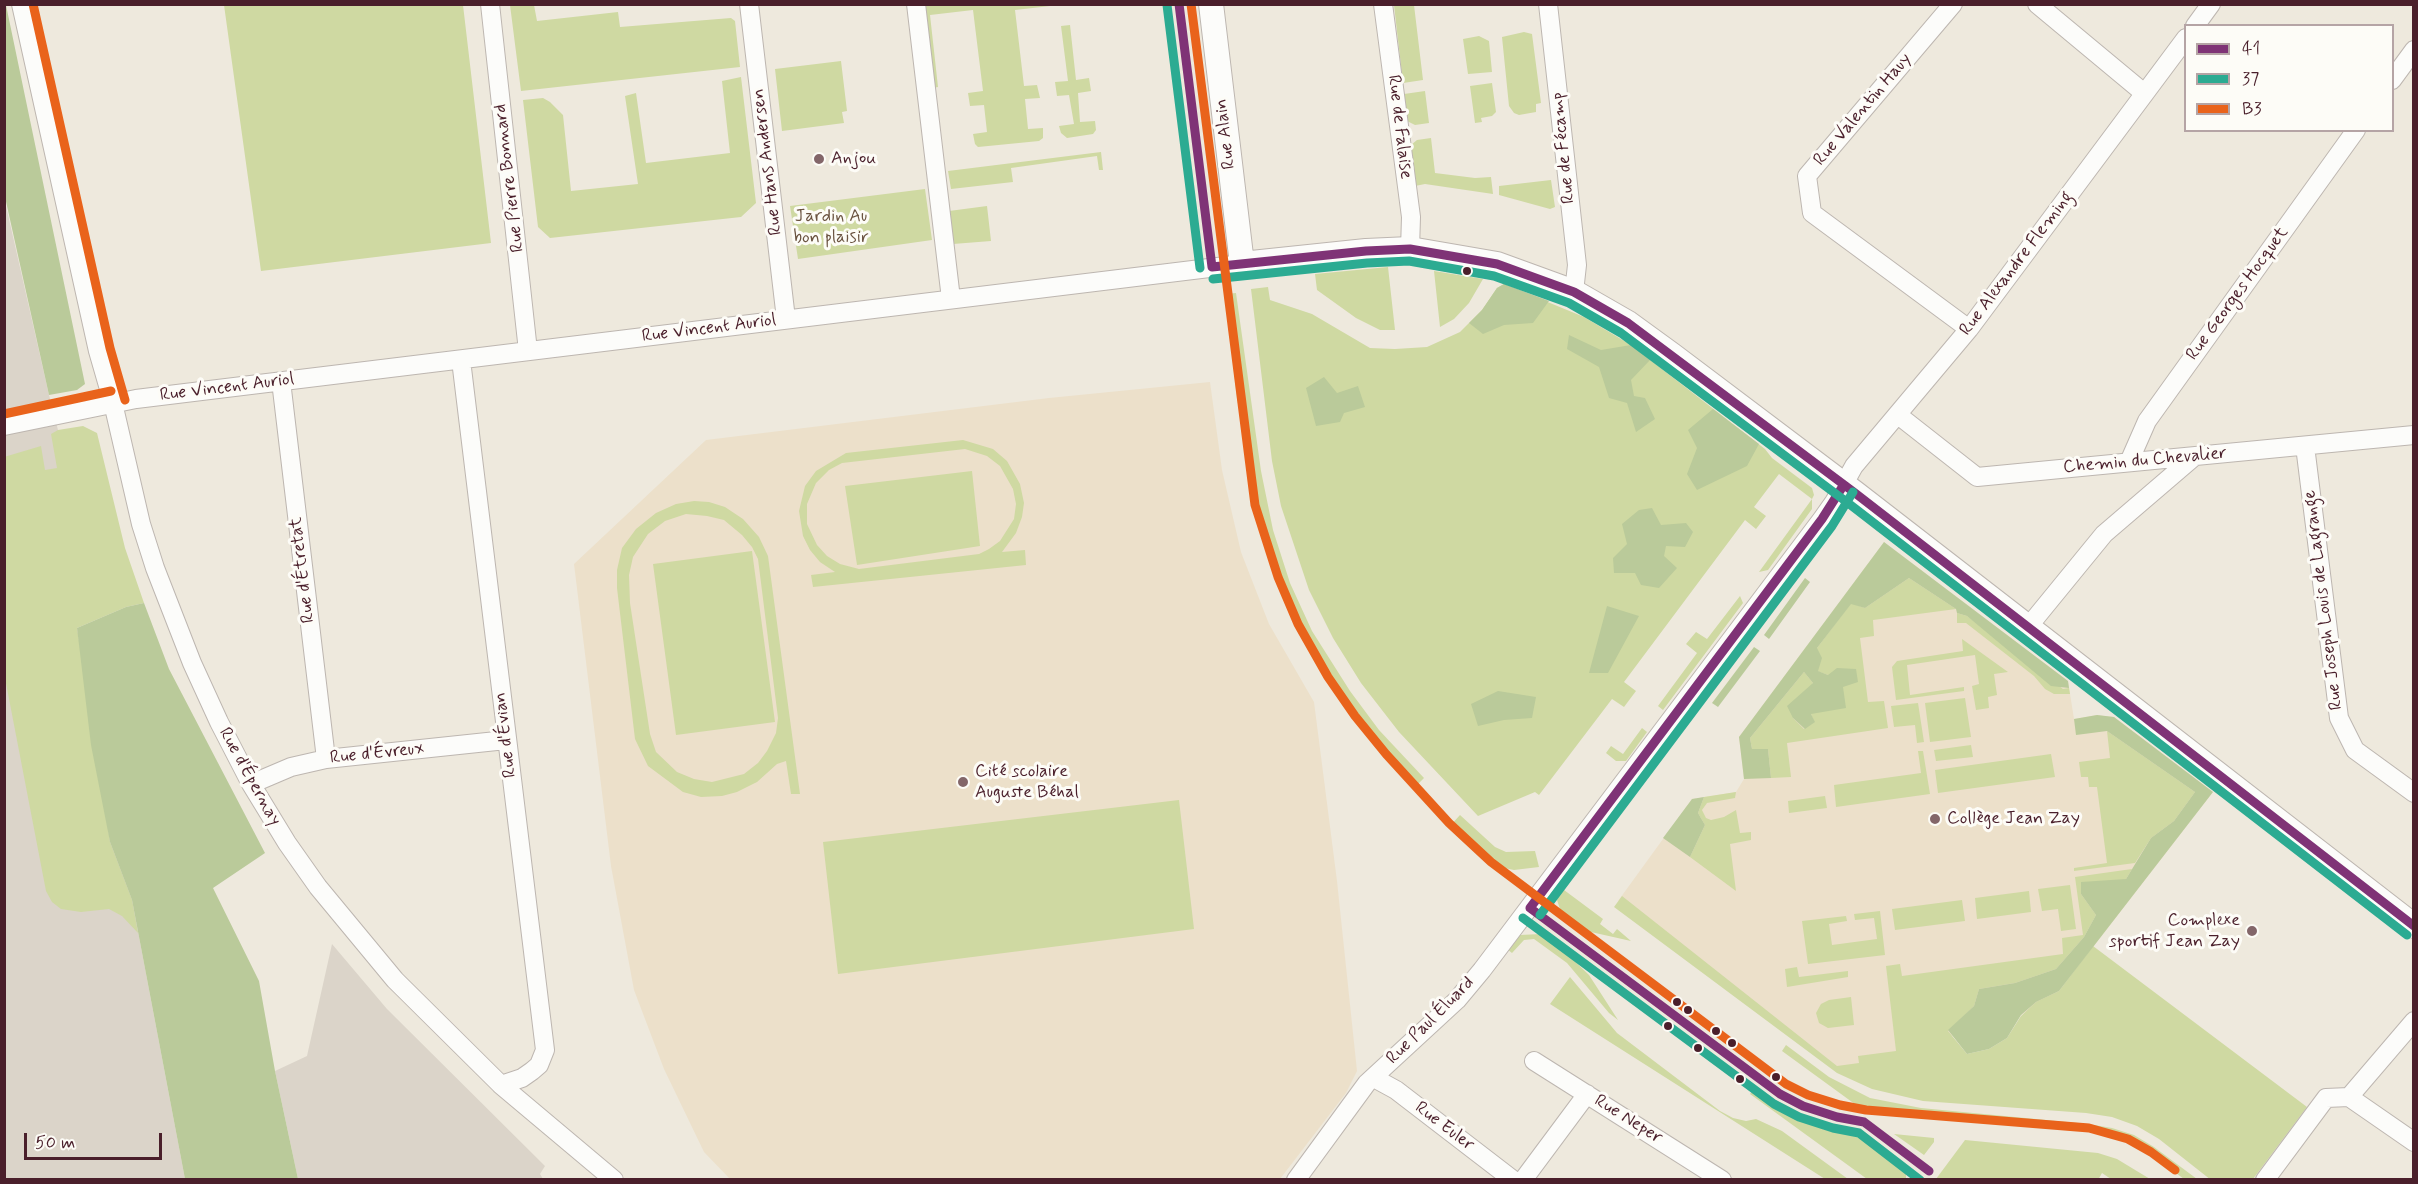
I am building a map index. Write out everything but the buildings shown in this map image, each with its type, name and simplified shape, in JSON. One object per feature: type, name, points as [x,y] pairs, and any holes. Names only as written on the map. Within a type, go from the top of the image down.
[{"type":"street","name":"Rue d'Épernay","points":[[21,4],[98,351],[113,403],[141,524],[155,568],[192,663],[219,722],[251,784],[287,843],[318,887],[395,980],[501,1085],[614,1179]]},
{"type":"street","name":"Rue Pierre Bonnard","points":[[490,4],[528,351]]},
{"type":"street","name":"Rue Hans Andersen","points":[[749,4],[786,319]]},
{"type":"street","points":[[916,4],[951,299]]},
{"type":"street","name":"Rue Alain","points":[[1211,4],[1242,264]]},
{"type":"street","name":"Rue de Falaise","points":[[1383,4],[1411,217],[1410,249]]},
{"type":"street","name":"Rue de Fécamp","points":[[1548,4],[1577,265],[1574,291]]},
{"type":"street","name":"Rue Valentin Hauy","points":[[1953,4],[1807,176],[1812,213],[1969,329]]},
{"type":"street","points":[[2037,4],[2144,93]]},
{"type":"street","points":[[2196,24],[2211,4]]},
{"type":"street","name":"Rue Alexandre Fleming","points":[[1843,486],[1854,466],[1969,329],[2184,41]]},
{"type":"street","points":[[2394,77],[2414,50]]},
{"type":"street","name":"Rue Georges Hocquet","points":[[2129,462],[2146,420],[2355,132]]},
{"type":"street","name":"Rue Vincent Auriol","points":[[4,426],[113,403],[281,381],[1306,257],[1410,249],[1497,264],[1574,291],[1628,323],[2028,627],[2414,926]]},
{"type":"street","name":"Rue d'Évian","points":[[461,360],[545,1050],[539,1065],[532,1071],[522,1078],[501,1085]]},
{"type":"street","name":"Rue d'Étretat","points":[[281,381],[326,759]]},
{"type":"street","name":"Chemin du Chevalier","points":[[1898,416],[1977,477],[2414,435]]},
{"type":"street","name":"Rue Joseph Louis de Lagrange","points":[[2305,446],[2338,718],[2355,750],[2414,793]]},
{"type":"street","points":[[2028,627],[2104,534],[2195,456]]},
{"type":"street","name":"Rue Paul Éluard","points":[[1296,1179],[1374,1078],[1457,1000],[1482,970],[1822,519],[1843,486]]},
{"type":"street","name":"Rue d'Évreux","points":[[251,784],[291,767],[326,759],[506,740]]},
{"type":"street","points":[[2349,1096],[2414,1022]]},
{"type":"street","name":"Rue Neper","points":[[1534,1061],[1722,1179]]},
{"type":"street","name":"Rue Euler","points":[[1374,1078],[1396,1090],[1513,1179]]},
{"type":"street","points":[[1523,1179],[1587,1094]]},
{"type":"street","points":[[2265,1179],[2326,1098],[2349,1096],[2414,1142]]},
{"type":"shaded area","points":[[4,197],[49,395],[77,504],[77,628],[110,842],[132,900],[185,1179],[5,1179]]},
{"type":"shaded area","name":"Cité scolaire Auguste Béhal","points":[[1210,382],[1222,470],[1241,552],[1269,624],[1314,702],[1337,881],[1357,1071],[1346,1093],[1280,1179],[730,1179],[704,1152],[664,1069],[634,990],[611,866],[574,564],[706,440],[1049,398]]},
{"type":"shaded area","name":"Collège Jean Zay","points":[[1884,542],[2068,681],[2074,719],[2097,715],[2114,717],[2213,792],[2059,991],[2021,1015],[1837,1070],[1618,901],[1692,799],[1736,792],[1744,779],[1739,737]]},
{"type":"shaded area","points":[[332,944],[387,1009],[545,1166],[540,1174],[543,1179],[298,1179],[275,1071],[307,1056]]},
{"type":"green space","points":[[4,5],[6,5],[85,384],[77,390],[49,395],[5,197]]},
{"type":"green space","points":[[224,5],[463,5],[491,243],[261,271]]},
{"type":"green space","points":[[510,5],[534,5],[537,21],[618,12],[620,27],[731,18],[735,21],[740,67],[521,91]]},
{"type":"green space","points":[[924,5],[1059,5],[1015,10],[1024,86],[1037,85],[1040,98],[1025,99],[1028,129],[1043,128],[1043,138],[1039,141],[978,147],[975,144],[973,134],[987,132],[984,105],[970,106],[968,93],[983,91],[973,10],[930,15],[938,87],[933,88]]},
{"type":"green space","points":[[1394,5],[1414,5],[1423,80],[1403,83]]},
{"type":"green space","points":[[1070,25],[1076,80],[1089,78],[1091,91],[1078,93],[1080,122],[1095,121],[1096,130],[1093,134],[1067,138],[1061,133],[1059,126],[1074,124],[1069,95],[1057,96],[1055,82],[1068,81],[1061,26]]},
{"type":"green space","points":[[1524,32],[1532,34],[1541,103],[1536,104],[1536,112],[1519,115],[1514,113],[1509,106],[1502,37]]},
{"type":"green space","points":[[1479,36],[1489,41],[1492,72],[1468,74],[1463,39]]},
{"type":"green space","points":[[841,61],[847,111],[842,112],[844,123],[782,131],[775,69]]},
{"type":"green space","points":[[741,77],[756,203],[741,217],[550,238],[538,227],[523,100],[543,98],[563,115],[571,191],[638,184],[625,96],[636,93],[646,163],[730,153],[722,81]]},
{"type":"green space","points":[[1492,83],[1496,112],[1492,116],[1481,118],[1482,122],[1475,123],[1470,86]]},
{"type":"green space","points":[[1425,91],[1429,123],[1415,125],[1407,121],[1404,94]]},
{"type":"green space","points":[[1431,138],[1435,173],[1475,178],[1491,177],[1493,194],[1425,184],[1415,186],[1411,145],[1417,140]]},
{"type":"green space","points":[[1101,152],[1103,170],[1099,170],[1097,156],[1011,168],[1013,182],[951,189],[948,171]]},
{"type":"green space","points":[[1551,180],[1555,207],[1550,209],[1499,195],[1499,186]]},
{"type":"green space","name":"Jardin Au bon plaisir","points":[[925,189],[932,240],[798,259],[790,206]]},
{"type":"green space","points":[[987,206],[991,241],[953,244],[949,211]]},
{"type":"green space","points":[[1388,267],[1395,330],[1380,330],[1356,318],[1317,290],[1315,274]]},
{"type":"green space","points":[[1434,271],[1483,279],[1469,303],[1454,319],[1440,327]]},
{"type":"green space","points":[[1504,284],[1584,317],[1631,345],[1765,449],[1772,458],[1812,488],[1814,495],[1812,499],[1779,474],[1754,507],[1766,516],[1756,529],[1745,520],[1624,682],[1636,691],[1624,707],[1612,699],[1539,795],[1535,792],[1478,816],[1399,732],[1361,683],[1333,638],[1309,590],[1281,506],[1272,461],[1251,289],[1268,287],[1270,300],[1312,314],[1370,348],[1395,349],[1427,347],[1460,332],[1482,310],[1497,288]]},
{"type":"green space","points":[[1504,284],[1549,301],[1533,323],[1504,325],[1483,334],[1469,323],[1482,310],[1497,288]]},
{"type":"green space","points":[[1236,293],[1261,471],[1273,530],[1290,583],[1312,631],[1350,691],[1379,730],[1424,778],[1414,788],[1356,720],[1317,661],[1282,591],[1264,539],[1237,398],[1225,294]]},
{"type":"green space","points":[[1569,335],[1601,350],[1631,345],[1650,360],[1631,380],[1634,396],[1645,398],[1655,419],[1636,432],[1627,403],[1609,398],[1599,367],[1567,349]]},
{"type":"green space","points":[[1324,377],[1337,393],[1358,386],[1365,407],[1344,413],[1340,422],[1316,426],[1306,388]]},
{"type":"green space","points":[[1713,409],[1759,444],[1747,466],[1697,490],[1687,474],[1697,448],[1688,430]]},
{"type":"green space","points":[[83,426],[97,433],[125,548],[144,603],[126,607],[77,628],[110,842],[132,900],[138,933],[122,916],[109,909],[81,912],[61,909],[52,902],[46,891],[5,678],[4,457],[41,446],[45,470],[57,468],[51,434],[58,430]]},
{"type":"green space","points":[[963,440],[993,449],[1007,461],[1020,484],[1024,503],[1016,533],[1002,552],[1025,550],[1026,565],[813,587],[811,575],[835,572],[820,562],[810,550],[803,536],[799,511],[805,486],[816,471],[846,453]],"holes":[[[965,449],[987,456],[1000,466],[1013,489],[1016,504],[1014,519],[1000,541],[979,554],[859,569],[840,564],[827,556],[817,545],[807,524],[807,504],[816,483],[829,470],[842,463]]]},
{"type":"green space","points":[[972,471],[980,546],[857,565],[845,486]]},
{"type":"green space","points":[[1812,499],[1812,509],[1768,570],[1759,572]]},
{"type":"green space","points":[[694,501],[709,502],[725,507],[743,519],[759,537],[768,556],[800,794],[791,794],[786,761],[777,764],[757,782],[737,792],[722,796],[701,797],[683,792],[648,766],[635,739],[617,588],[617,570],[622,548],[636,529],[656,513],[676,504]],"holes":[[[686,514],[724,520],[742,535],[758,559],[778,718],[776,733],[758,763],[744,774],[712,782],[694,779],[677,772],[656,752],[650,734],[630,603],[629,575],[633,557],[648,534],[665,521]]]},
{"type":"green space","points":[[1652,508],[1661,525],[1686,523],[1693,532],[1685,547],[1666,546],[1664,556],[1677,568],[1659,588],[1641,585],[1635,573],[1614,573],[1613,558],[1627,544],[1622,524],[1639,510]]},
{"type":"green space","points":[[1884,542],[2068,681],[2069,688],[2051,686],[1967,616],[1957,613],[1956,609],[1909,578],[1865,608],[1851,604],[1817,648],[1822,658],[1818,671],[1828,675],[1837,668],[1856,669],[1858,682],[1843,687],[1846,708],[1811,714],[1815,722],[1805,729],[1793,718],[1787,706],[1813,683],[1804,672],[1750,738],[1752,749],[1768,749],[1771,778],[1744,779],[1739,737]]},
{"type":"green space","points":[[752,551],[775,722],[676,735],[653,564]]},
{"type":"green space","points":[[1805,578],[1810,582],[1769,639],[1764,635]]},
{"type":"green space","points":[[1909,578],[1956,609],[1873,620],[1874,636],[1860,638],[1868,702],[1884,701],[1888,728],[1787,743],[1791,777],[1771,778],[1768,749],[1752,749],[1750,738],[1804,672],[1813,683],[1793,718],[1804,729],[1814,722],[1811,714],[1828,675],[1817,671],[1817,648],[1851,603],[1865,608]]},
{"type":"green space","points":[[1740,596],[1743,603],[1663,710],[1658,706],[1697,653],[1686,644],[1696,632],[1707,639]]},
{"type":"green space","points":[[144,603],[169,669],[265,853],[213,888],[259,981],[298,1179],[185,1179],[132,900],[110,842],[91,745],[77,628],[126,607]]},
{"type":"green space","points":[[1607,606],[1639,616],[1608,673],[1589,673]]},
{"type":"green space","points":[[1957,613],[1967,616],[2063,689],[2069,688],[2070,694],[2054,694],[2045,689],[2034,676],[1966,623],[1957,623]]},
{"type":"green space","points":[[1962,639],[2008,672],[1994,674],[1997,695],[1988,697],[1989,708],[1976,710],[1972,686],[1979,684],[1975,655],[1907,665],[1910,695],[1964,687],[1964,691],[1896,700],[1892,667],[1897,661],[1963,651]]},
{"type":"green space","points":[[1754,647],[1760,651],[1718,707],[1712,703]]},
{"type":"green space","points":[[1498,691],[1536,697],[1532,718],[1504,720],[1478,726],[1471,704]]},
{"type":"green space","points":[[1965,698],[1971,737],[1930,742],[1925,703]]},
{"type":"green space","points":[[1918,703],[1924,742],[1917,743],[1915,725],[1894,727],[1891,706]]},
{"type":"green space","points":[[2097,715],[2114,717],[2213,792],[2059,991],[2036,1002],[2021,1015],[2007,1038],[1989,1049],[1967,1054],[1948,1030],[1974,1006],[1979,989],[2015,983],[2056,969],[2084,937],[2096,915],[2081,894],[2081,882],[2126,879],[2151,838],[2174,821],[2195,792],[2107,731],[2076,735],[2074,719]]},
{"type":"green space","points":[[1642,728],[1647,732],[1626,761],[1616,761],[1606,753],[1611,746],[1623,754]]},
{"type":"green space","points":[[2107,731],[2195,792],[2174,821],[2151,838],[2135,863],[2074,871],[2074,868],[2107,863],[2097,787],[2089,787],[2088,777],[2081,777],[2079,762],[2110,758]]},
{"type":"green space","points":[[1971,745],[1973,757],[1936,761],[1934,750]]},
{"type":"green space","points":[[1659,749],[1665,753],[1601,839],[1596,836]]},
{"type":"green space","points":[[1918,751],[1923,751],[1930,794],[1836,807],[1834,785],[1921,773]]},
{"type":"green space","points":[[2051,754],[2055,777],[1938,793],[1935,770]]},
{"type":"green space","points":[[1736,792],[1735,798],[1707,803],[1702,810],[1706,818],[1711,820],[1724,817],[1736,810],[1740,833],[1751,832],[1751,840],[1730,844],[1736,891],[1690,857],[1705,825],[1698,813],[1704,797]]},
{"type":"green space","points":[[1825,796],[1827,808],[1789,813],[1788,801]]},
{"type":"green space","points":[[1704,797],[1698,813],[1705,825],[1690,857],[1663,838],[1692,799]]},
{"type":"green space","points":[[1179,800],[1194,929],[838,974],[823,842]]},
{"type":"green space","points":[[1460,815],[1495,847],[1506,852],[1535,851],[1539,867],[1514,870],[1495,866],[1476,853],[1450,826]]},
{"type":"green space","points":[[2132,869],[2126,879],[2081,894],[2096,915],[2084,937],[2056,969],[2015,983],[1979,989],[1974,1006],[1948,1031],[1967,1054],[1989,1049],[2007,1038],[2021,1016],[2036,1002],[2059,991],[2093,946],[2307,1107],[2253,1179],[2211,1180],[2159,1139],[2137,1126],[2112,1117],[1923,1101],[1872,1089],[1837,1073],[1614,907],[1622,896],[1837,1066],[1859,1063],[1858,1056],[1896,1051],[1886,966],[1900,964],[1902,976],[2063,954],[2062,938],[2083,935],[2075,877]]},
{"type":"green space","points":[[2070,885],[2076,929],[2061,931],[2058,909],[2042,911],[2038,889]]},
{"type":"green space","points":[[1560,887],[1603,919],[1600,924],[1613,934],[1617,929],[1631,941],[1582,930],[1567,923],[1557,900]]},
{"type":"green space","points":[[2029,891],[2031,912],[1977,919],[1975,898]]},
{"type":"green space","points":[[1962,900],[1965,921],[1895,930],[1892,909]]},
{"type":"green space","points":[[1880,911],[1885,955],[1808,964],[1802,921],[1846,916],[1847,921],[1829,924],[1832,945],[1877,939],[1874,918],[1855,920],[1854,914]]},
{"type":"green space","points":[[1541,934],[1550,937],[1589,975],[1618,1020],[1609,1013],[1567,963],[1534,939],[1524,940],[1512,953],[1507,949],[1520,935]]},
{"type":"green space","points":[[1797,967],[1799,977],[1848,971],[1848,977],[1787,987],[1785,969]]},
{"type":"green space","points":[[1570,977],[1617,1033],[1720,1111],[1733,1118],[1746,1121],[1756,1119],[1782,1131],[1848,1179],[1825,1179],[1550,1004]]},
{"type":"green space","points":[[1851,997],[1854,1025],[1828,1028],[1819,1023],[1816,1013],[1821,1004],[1829,1000]]},
{"type":"green space","points":[[1786,1045],[1829,1077],[1870,1098],[1921,1108],[2112,1128],[2134,1135],[2154,1147],[2197,1179],[2184,1179],[2149,1153],[2129,1142],[2087,1130],[1879,1114],[1863,1110],[1782,1051]]},
{"type":"green space","points":[[1754,1089],[1798,1114],[1824,1124],[1858,1131],[1900,1162],[1906,1171],[1906,1179],[1867,1179],[1750,1094]]},
{"type":"green space","points":[[1894,1134],[1934,1138],[1934,1142],[1924,1155]]},
{"type":"green space","points":[[1965,1140],[2098,1153],[2117,1159],[2150,1179],[2111,1179],[2102,1173],[2098,1180],[1936,1179]]},
{"type":"transit line","name":"B3","points":[[33,4],[110,348],[125,400]]},
{"type":"transit line","name":"41","points":[[1179,4],[1212,267]]},
{"type":"transit line","name":"B3","points":[[1191,4],[1255,505],[1278,577],[1298,624],[1328,677],[1355,716],[1386,754],[1449,823],[1491,862],[1786,1084],[1808,1095],[1866,1110],[2089,1128],[2128,1139],[2151,1152],[2175,1170]]},
{"type":"transit line","name":"37","points":[[1167,5],[1200,268]]},
{"type":"transit line","name":"41","points":[[1212,267],[1366,251],[1410,249],[1497,264],[1574,292],[1628,323],[1855,493],[2414,926]]},
{"type":"transit line","name":"37","points":[[1213,279],[1367,263],[1409,261],[1494,276],[1569,303],[1621,333],[1848,503],[2407,935]]},
{"type":"transit line","name":"B3","points":[[4,414],[111,391]]},
{"type":"transit line","name":"41","points":[[1530,908],[1822,519],[1843,486]]},
{"type":"transit line","name":"37","points":[[1540,915],[1832,526],[1853,492]]},
{"type":"transit line","name":"41","points":[[1530,908],[1780,1094],[1803,1106],[1837,1117],[1864,1122],[1929,1171]]},
{"type":"transit line","name":"37","points":[[1523,918],[1774,1104],[1799,1117],[1833,1128],[1859,1133],[1920,1180]]},
{"type":"place","name":"Anjou","points":[[819,159]]},
{"type":"place","name":"Cité scolaire Auguste Béhal","points":[[963,782]]},
{"type":"place","name":"Collège Jean Zay","points":[[1935,819]]},
{"type":"place","name":"Complexe sportif Jean Zay","points":[[2252,931]]}]
